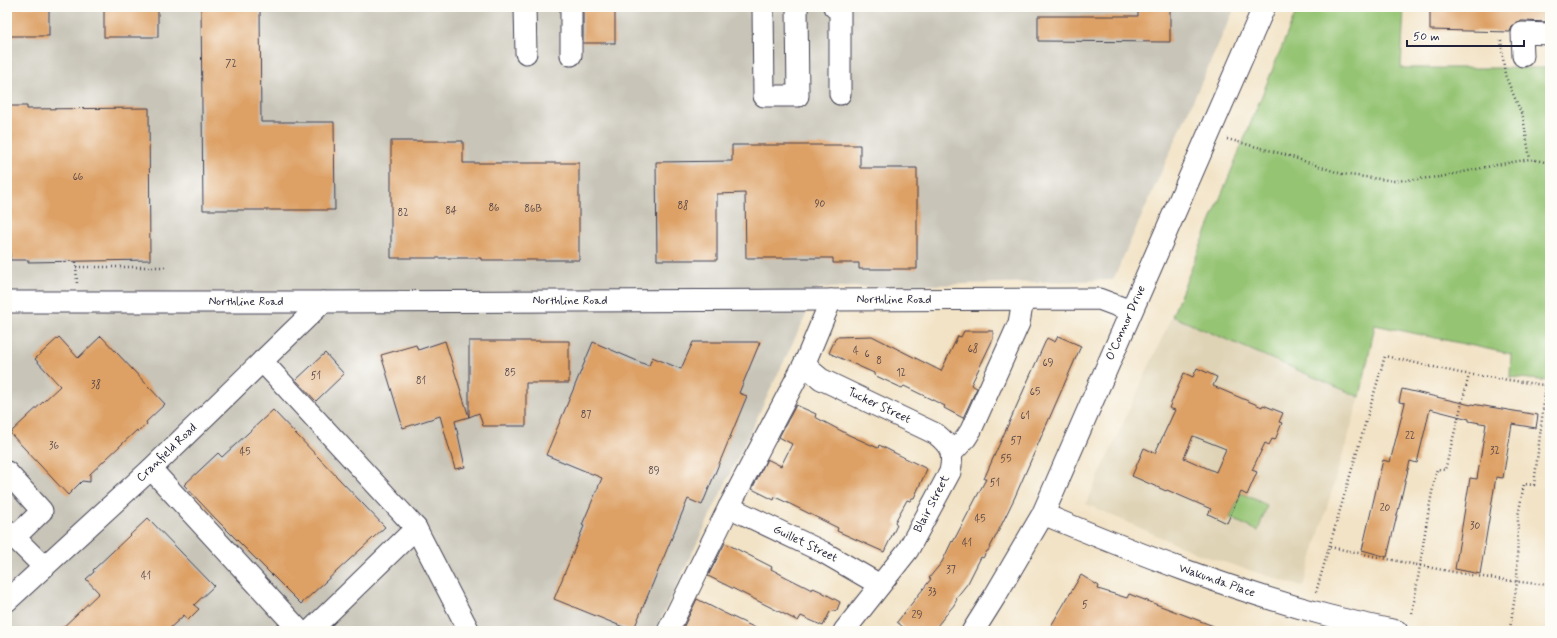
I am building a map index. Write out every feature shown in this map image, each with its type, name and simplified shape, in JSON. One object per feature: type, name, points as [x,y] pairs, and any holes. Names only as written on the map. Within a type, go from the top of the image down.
[{"type":"main road","name":"O'Connor Drive","points":[[973,631],[1043,514],[1264,7]]},
{"type":"street","points":[[525,7],[526,53]]},
{"type":"street","points":[[571,7],[571,55]]},
{"type":"street","points":[[763,7],[764,96],[798,96],[796,7]]},
{"type":"street","points":[[834,7],[840,11],[840,94]]},
{"type":"street","points":[[1523,56],[1522,33],[1550,34]]},
{"type":"street","name":"Northline Road","points":[[7,302],[1099,299],[1131,312]]},
{"type":"street","points":[[668,631],[729,507],[806,360],[831,300]]},
{"type":"street","points":[[952,453],[966,438],[974,423],[1020,324],[1022,300]]},
{"type":"street","name":"Cranfield Road","points":[[7,601],[151,469],[323,302]]},
{"type":"street","name":"Tucker Street","points":[[806,360],[809,369],[821,379],[936,434],[949,445],[952,453]]},
{"type":"street","points":[[262,361],[416,528],[469,631]]},
{"type":"street","name":"Blair Street","points":[[844,631],[908,550],[950,472],[952,453]]},
{"type":"street","points":[[151,469],[300,631]]},
{"type":"street","points":[[7,472],[42,511],[11,534],[44,567]]},
{"type":"street","name":"Guillet Street","points":[[729,507],[823,552],[880,585]]},
{"type":"street","name":"Wakunda Place","points":[[1043,514],[1159,561],[1228,585],[1326,615],[1397,631]]},
{"type":"street","points":[[310,631],[416,528]]},
{"type":"path","points":[[1501,40],[1505,75],[1523,117],[1530,160]]},
{"type":"path","points":[[1209,134],[1283,154],[1342,174],[1395,181],[1440,177],[1496,165],[1530,160],[1550,163]]},
{"type":"path","points":[[76,262],[77,302]]},
{"type":"path","points":[[76,267],[168,267]]},
{"type":"path","points":[[1316,592],[1385,356],[1469,374],[1548,386],[1534,485],[1524,484],[1518,516],[1516,582],[1510,629]]},
{"type":"path","points":[[1412,614],[1421,566],[1429,502],[1437,469],[1445,470],[1469,374]]},
{"type":"path","points":[[1330,547],[1421,566],[1516,582],[1550,585]]},
{"type":"shaded area","points":[[7,7],[1235,7],[1113,280],[819,288],[655,631],[7,631]]},
{"type":"shaded area","points":[[1172,316],[1360,397],[1303,587],[1201,555],[1086,504]]},
{"type":"green space","points":[[1298,7],[1404,7],[1401,68],[1550,68],[1550,381],[1510,377],[1511,354],[1375,325],[1360,397],[1172,316]]},
{"type":"green space","points":[[1241,493],[1267,505],[1258,531],[1230,518]]},
{"type":"building","points":[[7,7],[49,7],[49,36],[7,36]]},
{"type":"building","points":[[104,7],[158,7],[158,37],[104,37]]},
{"type":"building","points":[[201,7],[260,7],[261,122],[334,122],[335,210],[203,210]]},
{"type":"building","points":[[583,7],[615,7],[615,43],[583,43]]},
{"type":"building","points":[[1430,7],[1550,7],[1550,22],[1516,22],[1510,32],[1430,30]]},
{"type":"building","points":[[1138,8],[1170,8],[1170,42],[1038,41],[1038,16],[1138,16]]},
{"type":"building","points":[[7,106],[27,106],[27,109],[149,108],[150,260],[28,262],[28,260],[10,260],[10,246],[7,246]]},
{"type":"building","points":[[391,141],[463,141],[463,163],[579,163],[579,260],[391,258]]},
{"type":"building","points":[[732,145],[860,145],[860,168],[917,168],[917,269],[859,269],[859,263],[833,263],[833,258],[746,258],[745,193],[717,194],[717,260],[657,260],[656,162],[732,161]]},
{"type":"building","points":[[964,331],[993,331],[993,339],[971,385],[977,388],[963,418],[944,408],[945,406],[904,386],[902,388],[874,375],[874,373],[829,353],[836,337],[872,336],[941,371],[958,336],[961,337]]},
{"type":"building","points":[[101,336],[165,404],[146,422],[147,424],[138,432],[137,430],[90,474],[90,482],[82,481],[68,495],[10,433],[60,386],[35,359],[59,337],[78,358]]},
{"type":"building","points":[[1058,336],[1081,346],[1014,499],[997,534],[988,551],[983,558],[981,557],[968,583],[956,598],[957,599],[954,605],[933,631],[908,631],[897,622],[931,579],[929,578],[942,562],[986,479],[984,479],[1047,338],[1055,342]]},
{"type":"building","points":[[445,341],[469,417],[455,421],[465,467],[455,469],[440,416],[403,428],[381,355],[416,345],[418,350]]},
{"type":"building","points":[[469,341],[569,341],[569,383],[526,383],[526,426],[483,426],[479,413],[469,417]]},
{"type":"building","points":[[593,342],[649,366],[652,357],[681,369],[693,342],[760,342],[739,393],[747,396],[702,505],[688,499],[633,631],[554,599],[584,526],[582,525],[602,478],[546,455]]},
{"type":"building","points":[[325,353],[344,374],[316,401],[296,380]]},
{"type":"building","points":[[1197,368],[1217,377],[1213,386],[1262,407],[1263,405],[1283,413],[1279,422],[1282,423],[1275,440],[1272,439],[1269,445],[1265,443],[1252,470],[1257,472],[1247,495],[1241,492],[1227,523],[1208,514],[1211,509],[1132,476],[1144,448],[1155,453],[1175,410],[1169,408],[1184,373],[1193,377]],"holes":[[[1193,436],[1226,449],[1216,472],[1184,458]]]},
{"type":"building","points":[[1402,389],[1471,405],[1538,415],[1536,428],[1512,424],[1503,478],[1496,477],[1480,574],[1455,569],[1470,478],[1477,479],[1486,424],[1469,421],[1469,419],[1430,409],[1417,463],[1410,461],[1387,557],[1362,550],[1383,460],[1390,462],[1405,403],[1399,402]]},
{"type":"building","points":[[796,405],[816,414],[815,417],[849,435],[878,448],[879,445],[927,469],[914,498],[910,501],[907,500],[895,522],[897,525],[884,552],[837,531],[838,528],[790,504],[775,497],[774,500],[752,489],[767,459],[781,466],[792,444],[779,437]]},
{"type":"building","points":[[273,410],[385,527],[301,604],[184,485],[218,453],[222,457]]},
{"type":"building","points":[[148,518],[214,586],[194,605],[199,609],[188,620],[184,615],[167,631],[59,631],[99,593],[86,579],[94,572],[93,570]]},
{"type":"building","points":[[725,543],[772,567],[771,569],[786,577],[812,590],[813,588],[820,591],[840,602],[837,610],[830,612],[823,626],[801,616],[798,621],[708,576]]},
{"type":"building","points":[[1081,575],[1099,586],[1098,589],[1127,598],[1129,594],[1224,631],[1048,631]]},
{"type":"building","points":[[697,599],[762,631],[688,631],[683,628]]}]
